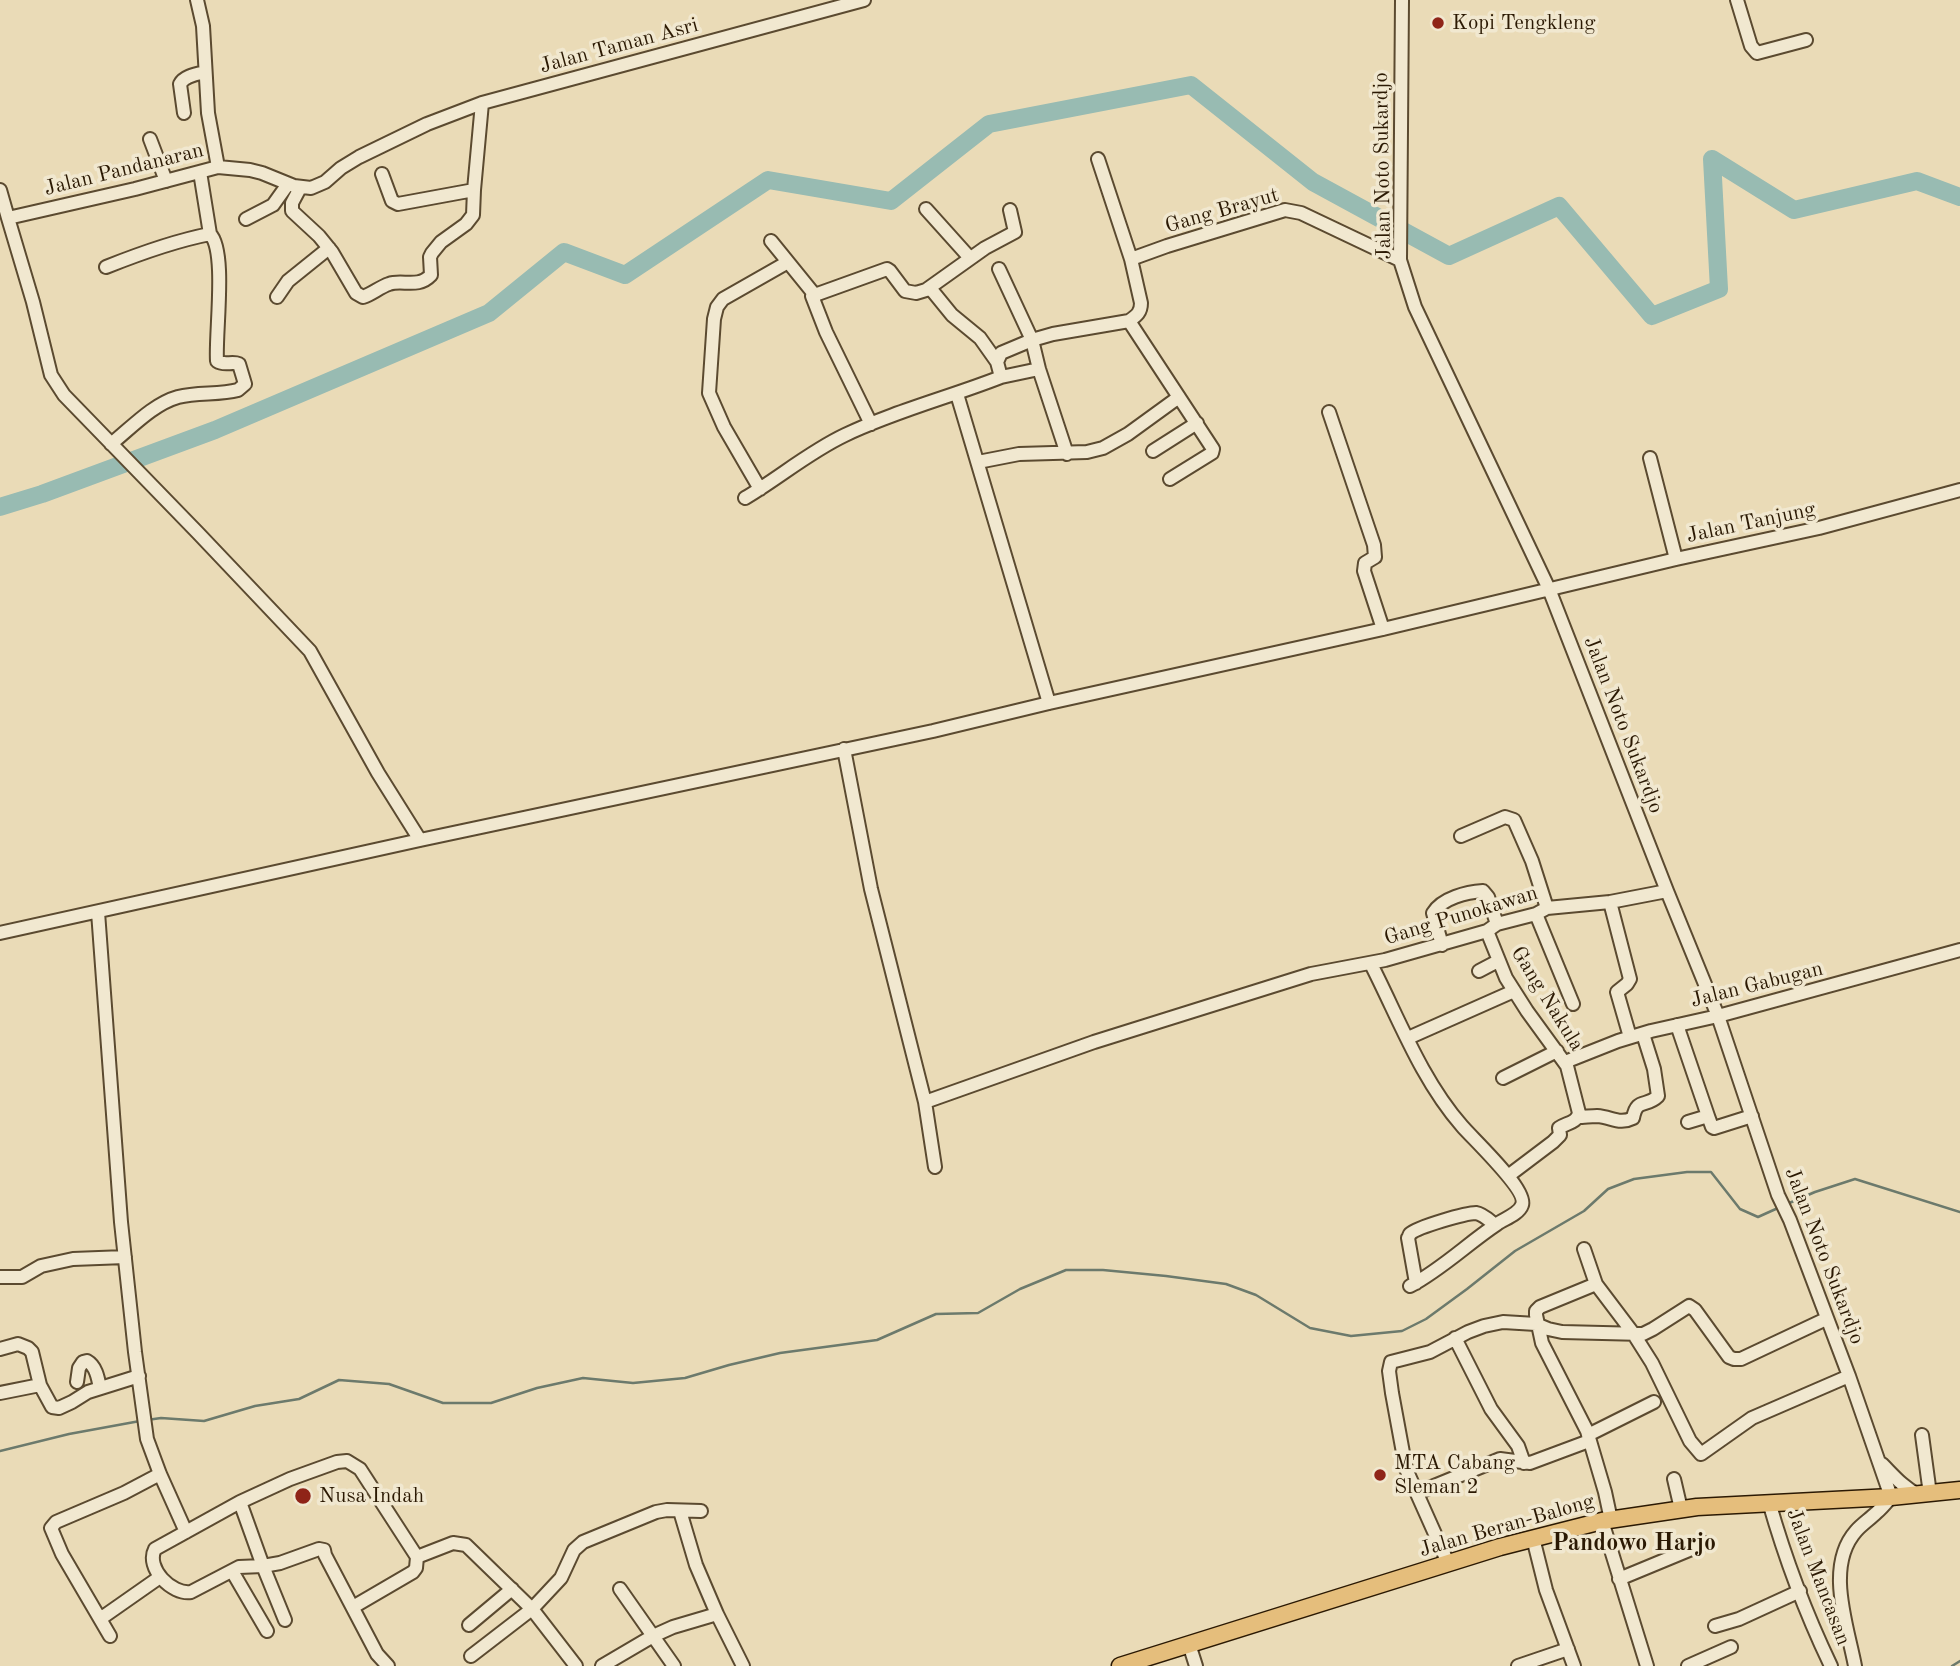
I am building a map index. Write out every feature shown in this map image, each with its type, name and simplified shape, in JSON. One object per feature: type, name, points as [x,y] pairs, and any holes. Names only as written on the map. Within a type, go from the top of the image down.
[{"type":"main road","name":"Jalan Beran-Balong","points":[[1120,1666],[1448,1563],[1606,1520],[1681,1509],[1891,1497],[1960,1490]]},
{"type":"street","points":[[197,0],[203,26],[208,113],[218,167]]},
{"type":"street","name":"Jalan Taman Asri","points":[[294,186],[311,188],[325,182],[355,159],[427,124],[482,103],[864,0]]},
{"type":"street","name":"Jalan Noto Sukardjo","points":[[1402,0],[1400,260],[1415,307],[1549,589],[1718,1016],[1779,1195],[1849,1376],[1891,1497]]},
{"type":"street","points":[[1737,0],[1752,50],[1756,53],[1806,40]]},
{"type":"street","points":[[184,113],[180,84],[205,72]]},
{"type":"street","points":[[294,186],[292,211],[329,248],[356,293],[367,296],[391,283],[406,284],[424,280],[431,275],[432,253],[441,242],[472,219],[482,103]]},
{"type":"street","points":[[150,139],[166,181]]},
{"type":"street","points":[[997,362],[1001,353],[1032,340],[1129,321],[1138,315],[1141,309],[1130,259],[1098,159]]},
{"type":"street","name":"Jalan Pandanaran","points":[[8,218],[218,167],[262,173],[294,186]]},
{"type":"street","points":[[111,444],[168,401],[180,397],[232,392],[245,384],[239,364],[222,364],[217,361],[217,248],[210,234],[200,172]]},
{"type":"street","points":[[382,174],[392,201],[398,204],[474,190]]},
{"type":"street","points":[[246,219],[273,205],[294,186]]},
{"type":"street","points":[[0,190],[51,375],[64,395],[310,651],[378,773],[420,840]]},
{"type":"street","points":[[926,209],[970,258]]},
{"type":"street","points":[[814,294],[887,269],[905,291],[916,293],[930,288],[970,258],[1015,232],[1010,210]]},
{"type":"street","name":"Gang Brayut","points":[[1130,259],[1286,210],[1301,213],[1400,260]]},
{"type":"street","points":[[106,267],[147,250],[210,234]]},
{"type":"street","points":[[771,241],[814,294]]},
{"type":"street","points":[[277,297],[288,281],[329,248]]},
{"type":"street","points":[[760,489],[709,393],[714,319],[717,307],[723,299],[788,262]]},
{"type":"street","points":[[999,269],[1032,340],[1067,453]]},
{"type":"street","points":[[930,288],[952,315],[980,338],[997,362],[1001,377]]},
{"type":"street","points":[[814,294],[812,299],[826,332],[870,424]]},
{"type":"street","points":[[1129,321],[1213,451],[1170,479]]},
{"type":"street","points":[[745,498],[816,450],[847,434],[1001,377],[1039,369]]},
{"type":"street","points":[[957,394],[1049,703]]},
{"type":"street","points":[[978,462],[1020,454],[1087,452],[1115,443],[1179,397]]},
{"type":"street","points":[[1329,412],[1374,545],[1375,557],[1365,563],[1364,571],[1383,629]]},
{"type":"street","points":[[1153,451],[1197,423]]},
{"type":"street","points":[[1650,458],[1676,559]]},
{"type":"street","name":"Jalan Tanjung","points":[[0,933],[933,731],[1819,528],[1960,490]]},
{"type":"street","points":[[844,749],[872,888],[925,1102],[935,1167]]},
{"type":"street","points":[[1461,836],[1505,817],[1514,820],[1532,860],[1541,911],[1573,1004]]},
{"type":"street","name":"Gang Nakula","points":[[1442,945],[1433,913],[1436,907],[1451,899],[1483,891],[1488,897],[1498,961],[1514,991],[1565,1062],[1575,1094],[1578,1117]]},
{"type":"street","name":"Gang Punokawan","points":[[925,1102],[1094,1042],[1311,974],[1371,964],[1442,945],[1541,911],[1667,891]]},
{"type":"street","points":[[1508,1176],[1553,1142],[1560,1135],[1558,1130],[1561,1126],[1578,1117],[1594,1116],[1621,1122],[1631,1120],[1635,1108],[1658,1096],[1654,1069],[1617,992],[1630,979],[1611,902]]},
{"type":"street","points":[[98,912],[125,1257],[147,1439],[186,1532]]},
{"type":"street","name":"Jalan Gabugan","points":[[1565,1062],[1637,1035],[1718,1016],[1960,950]]},
{"type":"street","points":[[1479,971],[1498,961]]},
{"type":"street","points":[[1371,964],[1442,1103],[1521,1193],[1522,1205],[1514,1213],[1413,1285],[1408,1238],[1410,1234],[1477,1213],[1495,1225]]},
{"type":"street","points":[[1408,1038],[1514,991]]},
{"type":"street","points":[[1676,1025],[1712,1127],[1752,1116]]},
{"type":"street","points":[[1503,1078],[1557,1051]]},
{"type":"street","points":[[1688,1122],[1708,1116]]},
{"type":"street","points":[[1584,1250],[1597,1284],[1652,1363],[1690,1441],[1701,1454],[1752,1418],[1849,1376]]},
{"type":"street","points":[[0,1277],[22,1277],[41,1266],[74,1259],[125,1257]]},
{"type":"street","points":[[1597,1284],[1540,1307],[1536,1311],[1536,1324],[1542,1343],[1589,1438],[1605,1492],[1606,1520],[1619,1579],[1647,1666]]},
{"type":"street","points":[[1448,1563],[1401,1452],[1392,1393],[1391,1362],[1425,1353],[1484,1326],[1503,1322],[1536,1324],[1562,1332],[1647,1333],[1689,1306],[1695,1310],[1729,1357],[1741,1359],[1826,1319]]},
{"type":"street","points":[[1455,1338],[1491,1409],[1518,1446],[1524,1463]]},
{"type":"street","points":[[0,1349],[18,1343],[28,1348],[40,1385],[49,1403],[56,1408],[88,1392],[139,1376]]},
{"type":"street","points":[[77,1382],[79,1368],[87,1361],[92,1363],[96,1371],[100,1388]]},
{"type":"street","points":[[0,1393],[40,1385]]},
{"type":"street","points":[[1417,1493],[1500,1459],[1530,1462],[1589,1438],[1654,1402]]},
{"type":"street","points":[[1922,1435],[1924,1494]]},
{"type":"street","name":"Jalan Noto Sukardjo","points":[[1878,1458],[1906,1489],[1924,1494]]},
{"type":"street","points":[[353,1607],[413,1572],[417,1558],[360,1469],[347,1461],[290,1479],[240,1502],[155,1549],[152,1554],[160,1577],[185,1593],[232,1570],[245,1566],[263,1566],[290,1560],[319,1549],[324,1550],[353,1607],[377,1654],[388,1666]]},
{"type":"street","points":[[110,1636],[62,1554],[51,1528],[56,1522],[124,1493],[160,1474]]},
{"type":"street","points":[[1674,1479],[1681,1509]]},
{"type":"street","points":[[1855,1666],[1839,1583],[1840,1563],[1855,1531],[1891,1497]]},
{"type":"street","points":[[240,1502],[285,1620]]},
{"type":"street","name":"Jalan Mancasan","points":[[1769,1502],[1777,1532],[1817,1637],[1831,1666]]},
{"type":"street","points":[[680,1511],[696,1565],[743,1666]]},
{"type":"street","points":[[471,1656],[532,1609],[561,1578],[574,1550],[583,1542],[656,1512],[701,1511]]},
{"type":"street","points":[[1533,1538],[1546,1590],[1574,1666]]},
{"type":"street","points":[[417,1558],[453,1543],[466,1545],[532,1609],[576,1666]]},
{"type":"street","points":[[1619,1579],[1706,1543]]},
{"type":"street","points":[[232,1570],[267,1631]]},
{"type":"street","points":[[100,1619],[160,1577]]},
{"type":"street","points":[[620,1589],[674,1666]]},
{"type":"street","points":[[469,1625],[512,1590]]},
{"type":"street","points":[[1715,1626],[1739,1619],[1800,1591]]},
{"type":"street","points":[[602,1666],[653,1636],[717,1614]]},
{"type":"street","points":[[1189,1644],[1196,1666]]},
{"type":"street","points":[[1688,1666],[1731,1647]]},
{"type":"street","points":[[1518,1666],[1568,1649]]},
{"type":"waterway","points":[[0,507],[215,430],[489,313],[564,252],[625,275],[768,180],[891,201],[989,124],[1191,85],[1313,182],[1449,256],[1559,206],[1652,316],[1719,289],[1712,159],[1794,210],[1917,181],[1960,197]]},
{"type":"waterway","points":[[147,1420],[161,1418],[204,1421],[255,1406],[299,1399],[339,1380],[389,1384],[443,1403],[491,1403],[537,1388],[583,1378],[633,1383],[685,1378],[780,1353],[877,1340],[936,1314],[978,1313],[1020,1289],[1066,1270],[1103,1270],[1226,1284],[1256,1295],[1310,1328],[1351,1336],[1402,1331],[1426,1319],[1515,1251],[1584,1211],[1608,1189],[1634,1179],[1687,1172],[1711,1172],[1740,1209],[1758,1217],[1778,1208]]},
{"type":"waterway","points":[[1787,1204],[1855,1179],[1960,1212]]},
{"type":"waterway","points":[[0,1451],[69,1434],[140,1421]]},
{"type":"waterway","points":[[1952,1666],[1960,1661]]},
{"type":"place","name":"Kopi Tengkleng","points":[[1438,23]]},
{"type":"place","name":"MTA Cabang Sleman 2","points":[[1380,1475]]},
{"type":"place","name":"Nusa Indah","points":[[303,1496]]},
{"type":"district","name":"Pandowo Harjo","points":[[1634,1544]]}]
